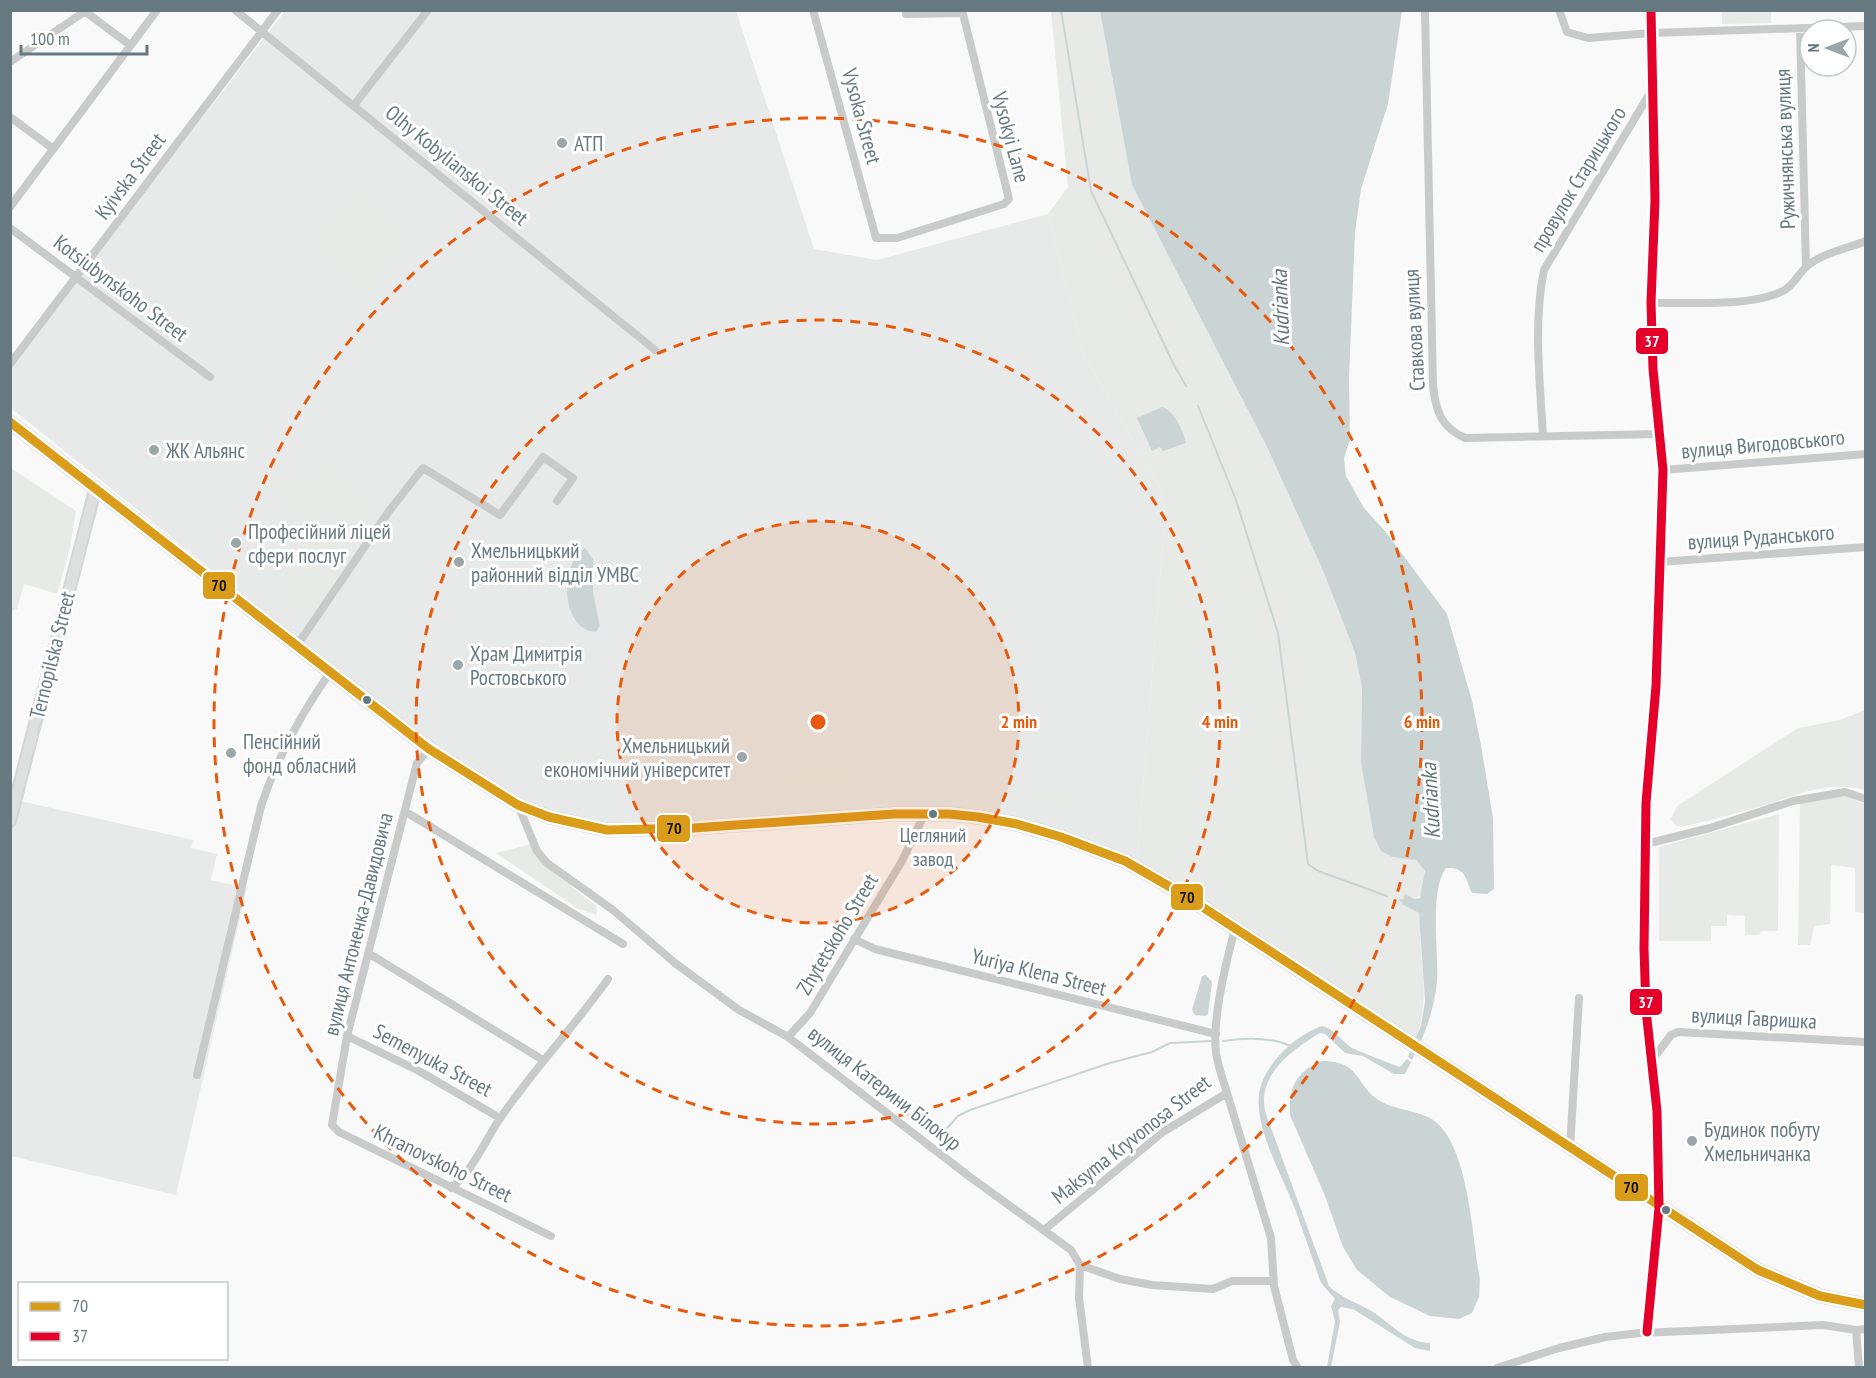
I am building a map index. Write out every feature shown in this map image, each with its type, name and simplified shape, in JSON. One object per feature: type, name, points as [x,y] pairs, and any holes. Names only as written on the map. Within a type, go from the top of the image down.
[{"type":"main road","points":[[10,423],[298,644],[429,749],[518,805],[549,817],[608,830],[694,828],[925,813],[978,817],[1017,824],[1092,848],[1135,865],[1659,1208],[1758,1270],[1820,1296],[1866,1305]]},
{"type":"main road","name":"Ternopilska Street","points":[[10,821],[95,490]]},
{"type":"street","points":[[10,207],[157,10]]},
{"type":"street","name":"Olhy Kobylianskoi Street","points":[[234,10],[655,350]]},
{"type":"street","name":"Kyivska Street","points":[[10,364],[278,10]]},
{"type":"street","points":[[354,105],[428,10]]},
{"type":"street","name":"Vysoka Street","points":[[813,10],[874,231]]},
{"type":"street","name":"Ставкова вулиця","points":[[1425,10],[1428,246],[1436,407],[1442,422],[1453,432],[1466,438],[1661,434]]},
{"type":"street","points":[[1559,10],[1567,32],[1588,38],[1652,33],[1798,29]]},
{"type":"street","points":[[1647,1332],[1659,1208],[1653,1059],[1646,1010],[1646,803],[1656,686],[1663,470],[1653,369],[1651,303],[1655,200],[1655,108],[1651,10]]},
{"type":"street","points":[[10,63],[84,11],[130,45]]},
{"type":"street","points":[[906,14],[962,12]]},
{"type":"street","name":"Vysokyi Lane","points":[[874,231],[876,238],[897,238],[1004,204],[1009,199],[962,12]]},
{"type":"street","name":"Ружичнянська вулиця","points":[[1801,78],[1806,267]]},
{"type":"street","name":"провулок Старицького","points":[[1543,436],[1539,344],[1540,291],[1544,270],[1654,87]]},
{"type":"street","points":[[1642,107],[1648,105],[1655,108]]},
{"type":"street","points":[[10,117],[52,148]]},
{"type":"street","name":"Kotsiubynskoho Street","points":[[10,228],[210,377]]},
{"type":"street","points":[[1651,303],[1757,299],[1775,295],[1796,282],[1806,267],[1866,241]]},
{"type":"street","name":"вулиця Вигодовського","points":[[1663,470],[1866,454]]},
{"type":"street","points":[[298,644],[423,468],[500,515],[543,457],[573,478],[557,501]]},
{"type":"street","name":"вулиця Руданського","points":[[1659,562],[1866,547]]},
{"type":"street","points":[[197,1075],[250,845],[269,782],[303,714],[331,671]]},
{"type":"street","name":"вулиця Антоненка-Давидовича","points":[[332,1112],[347,1035],[417,763],[429,749]]},
{"type":"street","points":[[1646,844],[1710,828],[1793,801],[1845,792],[1866,799]]},
{"type":"street","name":"вулиця Катерини Білокур","points":[[518,805],[537,851],[552,867],[613,910],[675,963],[739,1010],[788,1037],[1071,1250],[1080,1265]]},
{"type":"street","points":[[406,812],[623,944]]},
{"type":"street","name":"Zhytetskoho Street","points":[[788,1037],[810,1013],[902,861],[925,813]]},
{"type":"street","name":"Maksyma Kryvonosa Street","points":[[1044,1230],[1163,1132],[1227,1093],[1216,1052],[1216,1034],[1225,968],[1235,929]]},
{"type":"street","name":"Yuriya Klena Street","points":[[854,939],[874,949],[1216,1034]]},
{"type":"street","points":[[368,953],[543,1060]]},
{"type":"street","points":[[451,1188],[462,1179],[500,1118],[543,1060],[579,1021],[608,979]]},
{"type":"street","points":[[1570,1148],[1579,998]]},
{"type":"street","name":"вулиця Гавришка","points":[[1653,1059],[1671,1035],[1678,1032],[1866,1042]]},
{"type":"street","name":"Semenyuka Street","points":[[347,1035],[418,1071],[500,1118]]},
{"type":"street","points":[[1227,1093],[1271,1238],[1273,1281],[1289,1348],[1298,1368]]},
{"type":"street","name":"Khranovskoho Street","points":[[332,1112],[332,1125],[339,1132],[551,1236]]},
{"type":"street","points":[[1088,1368],[1079,1298],[1080,1265],[1135,1283],[1213,1289],[1232,1281],[1273,1281]]},
{"type":"street","points":[[1497,1368],[1563,1347],[1605,1337],[1647,1332],[1823,1325],[1856,1330],[1866,1329]]},
{"type":"street","points":[[1856,1330],[1859,1368]]},
{"type":"shaded area","points":[[285,11],[736,11],[814,249],[877,260],[1048,214],[1084,355],[1159,486],[1165,516],[1137,861],[978,813],[608,825],[550,813],[520,801],[431,746],[11,408],[10,365]]},
{"type":"shaded area","points":[[1051,11],[1100,11],[1132,185],[1268,449],[1324,573],[1355,653],[1362,688],[1361,762],[1392,857],[1416,860],[1425,871],[1422,895],[1414,899],[1411,909],[1419,913],[1424,997],[1420,1027],[1415,1042],[1137,861],[1165,516],[1159,486],[1084,355],[1048,214],[1068,187]]},
{"type":"shaded area","points":[[1722,11],[1771,11],[1771,23],[1722,24]]},
{"type":"shaded area","points":[[354,196],[359,196],[404,231],[404,242],[369,286],[330,260],[323,253],[318,240],[323,228]]},
{"type":"shaded area","points":[[11,468],[76,511],[70,548],[57,594],[24,584],[17,609],[11,611]]},
{"type":"shaded area","points":[[261,469],[280,473],[303,486],[309,485],[321,469],[372,510],[372,515],[367,520],[353,515],[340,514],[316,502],[303,518],[295,513],[295,503],[259,474]]},
{"type":"shaded area","points":[[313,527],[347,541],[350,545],[348,553],[308,617],[284,602],[279,593]]},
{"type":"shaded area","points":[[1865,710],[1865,790],[1838,787],[1813,790],[1742,812],[1681,827],[1675,825],[1671,819],[1677,806],[1798,728],[1840,720]]},
{"type":"shaded area","points":[[855,768],[860,770],[858,780],[845,785],[777,791],[771,789],[769,784],[776,778]]},
{"type":"shaded area","points":[[984,785],[1030,794],[1061,791],[1078,793],[1083,802],[1073,807],[1057,808],[1042,803],[984,794],[981,788]]},
{"type":"shaded area","points":[[1846,796],[1865,804],[1865,913],[1855,912],[1855,868],[1831,865],[1830,924],[1814,926],[1810,945],[1798,945],[1800,803]]},
{"type":"shaded area","points":[[16,800],[193,840],[191,848],[217,854],[211,880],[247,888],[176,1195],[11,1156],[10,821]]},
{"type":"shaded area","points":[[1779,814],[1778,931],[1761,931],[1759,935],[1745,935],[1745,916],[1727,915],[1727,926],[1711,926],[1711,941],[1659,941],[1659,847]]},
{"type":"shaded area","points":[[531,844],[570,881],[571,886],[596,906],[597,915],[577,908],[496,853]]},
{"type":"water","name":"Kudrianka","points":[[1100,11],[1402,11],[1388,104],[1361,189],[1355,233],[1349,378],[1350,440],[1344,458],[1346,476],[1364,508],[1385,531],[1447,614],[1472,701],[1481,745],[1493,818],[1494,889],[1487,894],[1472,893],[1464,874],[1458,869],[1446,868],[1441,878],[1436,907],[1436,992],[1428,1022],[1412,1060],[1408,1057],[1421,1026],[1425,1001],[1419,913],[1402,904],[1405,894],[1414,899],[1420,898],[1425,871],[1416,860],[1392,857],[1381,851],[1374,837],[1361,762],[1362,688],[1355,653],[1324,573],[1268,449],[1132,185]]},
{"type":"water","points":[[1162,407],[1171,412],[1181,428],[1186,443],[1163,451],[1160,447],[1152,451],[1137,418]]},
{"type":"water","points":[[585,548],[593,559],[593,592],[600,626],[596,632],[584,628],[575,620],[567,594],[571,567]]},
{"type":"water","points":[[1206,975],[1212,982],[1208,1014],[1195,1015],[1192,1010],[1202,976]]},
{"type":"water","points":[[1322,1026],[1334,1032],[1352,1048],[1368,1055],[1400,1067],[1407,1059],[1411,1062],[1405,1074],[1394,1074],[1363,1056],[1345,1053],[1325,1034],[1320,1033],[1298,1047],[1271,1076],[1264,1100],[1266,1114],[1329,1286],[1339,1294],[1373,1312],[1406,1336],[1430,1343],[1430,1351],[1415,1348],[1353,1309],[1341,1307],[1338,1310],[1340,1322],[1331,1367],[1327,1367],[1335,1321],[1331,1306],[1335,1299],[1321,1283],[1295,1209],[1265,1138],[1259,1108],[1261,1084],[1273,1063],[1301,1036]]},
{"type":"water","points":[[1322,1061],[1344,1065],[1357,1075],[1372,1095],[1380,1101],[1428,1117],[1442,1128],[1460,1166],[1471,1215],[1480,1279],[1479,1297],[1472,1313],[1459,1319],[1430,1316],[1390,1297],[1357,1270],[1343,1247],[1325,1196],[1290,1115],[1291,1096],[1296,1081],[1306,1070]]},
{"type":"waterway","points":[[1061,10],[1091,191],[1186,386]]},
{"type":"waterway","points":[[1198,406],[1236,500],[1278,633],[1308,864],[1318,871],[1387,896]]},
{"type":"waterway","points":[[1400,900],[1406,901]]},
{"type":"waterway","points":[[1223,1041],[1257,1039],[1291,1046]]},
{"type":"waterway","points":[[940,1136],[958,1116],[970,1110],[1110,1063],[1152,1052],[1170,1043],[1211,1041]]},
{"type":"transit line","name":"37","points":[[1647,1332],[1659,1208],[1657,1111],[1646,1010],[1644,949],[1646,803],[1656,686],[1663,470],[1653,369],[1651,303],[1655,200],[1651,10]]},
{"type":"transit line","name":"70","points":[[10,422],[429,749],[518,805],[549,817],[607,830],[694,828],[894,814],[949,814],[1017,824],[1061,837],[1125,861],[1184,895],[1758,1270],[1820,1296],[1866,1305]]},
{"type":"place","name":"АТП","points":[[562,143]]},
{"type":"place","name":"ЖК Альянс","points":[[154,450]]},
{"type":"place","name":"Професійний ліцей сфери послуг","points":[[236,543]]},
{"type":"place","name":"Хмельницький районний відділ УМВС","points":[[459,562]]},
{"type":"place","name":"Храм Димитрія Ростовського","points":[[458,665]]},
{"type":"place","name":"Пенсійний фонд обласний","points":[[231,753]]},
{"type":"place","name":"Хмельницький економічний університет","points":[[742,757]]},
{"type":"place","name":"Цегляний завод","points":[[933,814]]},
{"type":"place","name":"Будинок побуту Хмельничанка","points":[[1692,1141]]}]
